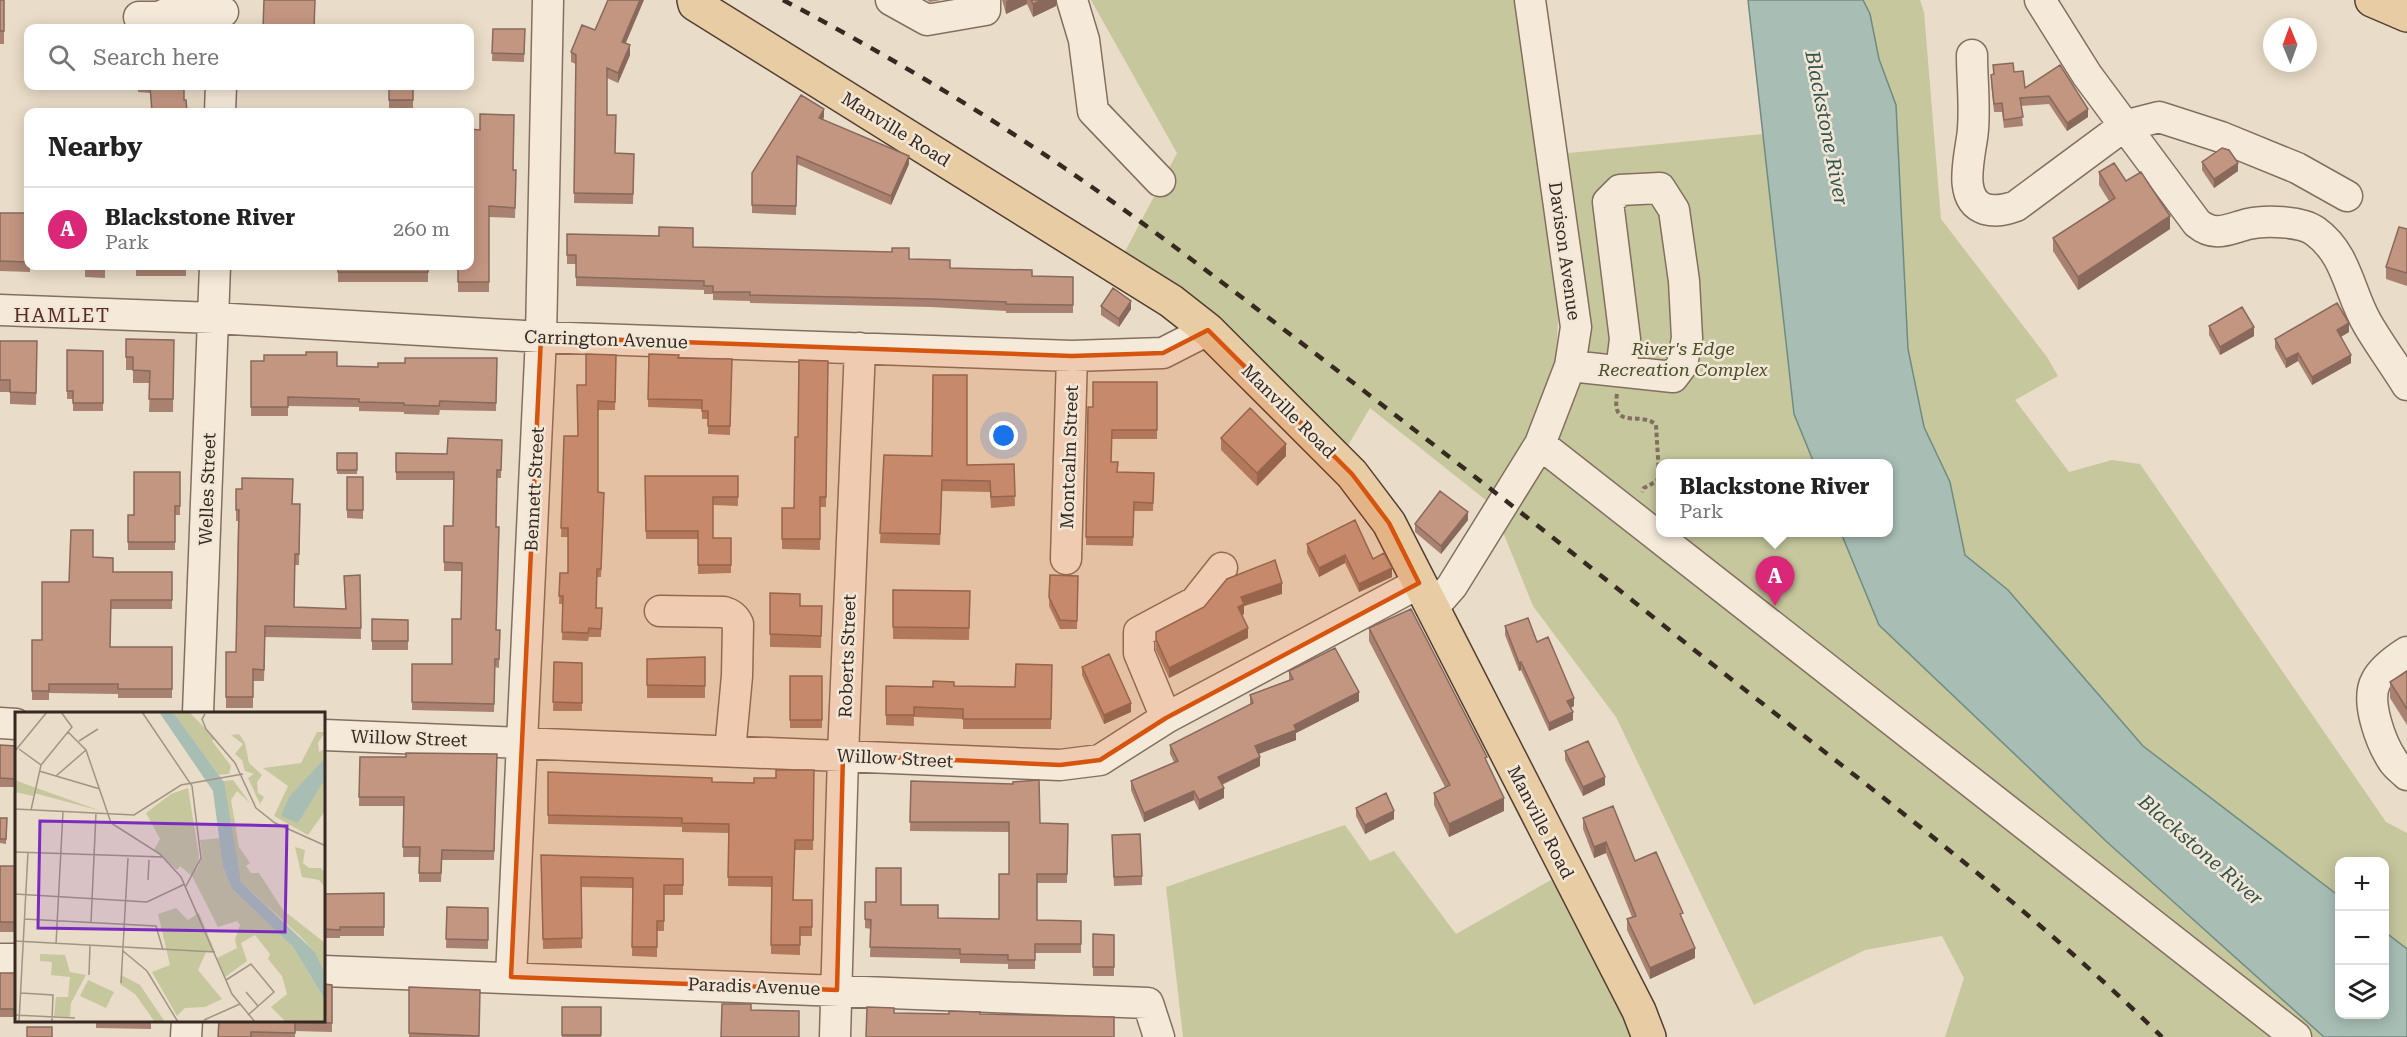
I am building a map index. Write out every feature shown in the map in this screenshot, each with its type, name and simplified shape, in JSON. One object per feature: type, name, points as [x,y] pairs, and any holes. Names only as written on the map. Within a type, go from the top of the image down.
[{"type":"main road","points":[[2372,0],[2407,15]]},
{"type":"main road","name":"Manville Road","points":[[693,1],[1172,301],[1208,330],[1352,474],[1389,523],[1634,1000],[1649,1037]]},
{"type":"street","name":"Bennett Street","points":[[511,977],[541,337],[548,0]]},
{"type":"street","points":[[891,0],[927,20],[985,10],[985,0]]},
{"type":"street","points":[[1072,0],[1084,40],[1093,111],[1160,181]]},
{"type":"street","name":"Davison Avenue","points":[[1426,596],[1452,586],[1540,444],[1570,366],[1576,327],[1530,0]]},
{"type":"street","points":[[2040,0],[2081,66],[2183,207],[2204,230],[2220,233],[2250,223],[2291,223],[2315,231],[2342,260],[2366,321],[2407,385]]},
{"type":"street","points":[[139,17],[159,17],[172,11],[223,13]]},
{"type":"street","points":[[1972,55],[1973,128],[1966,178],[1971,198],[1980,207],[1992,211],[2006,210],[2016,206],[2124,126],[2159,117],[2222,137],[2297,168],[2347,196]]},
{"type":"street","points":[[220,108],[221,90]]},
{"type":"street","points":[[1570,366],[1621,372],[1673,377],[1682,365],[1687,338],[1684,281],[1674,210],[1660,188],[1620,190],[1608,202],[1625,339],[1621,372]]},
{"type":"street","name":"Welles Street","points":[[198,712],[215,270]]},
{"type":"street","name":"Carrington Avenue","points":[[0,310],[213,318],[541,337],[1072,356],[1163,352],[1208,330]]},
{"type":"street","name":"Roberts Street","points":[[835,1037],[843,755],[860,348]]},
{"type":"street","name":"Montcalm Street","points":[[1066,559],[1072,356]]},
{"type":"street","points":[[1540,444],[1656,535]]},
{"type":"street","points":[[1659,537],[2296,1037]]},
{"type":"street","points":[[1166,718],[1140,653],[1139,632],[1195,602],[1222,568]]},
{"type":"street","name":"Willow Street","points":[[326,735],[1060,765],[1100,760],[1166,718],[1426,596]]},
{"type":"street","points":[[660,611],[724,612],[731,614],[738,624],[737,676],[730,751]]},
{"type":"street","points":[[2407,652],[2395,659],[2376,680],[2371,697],[2374,718],[2394,763],[2407,774]]},
{"type":"street","points":[[0,958],[15,959]]},
{"type":"street","name":"Paradis Avenue","points":[[326,971],[1148,1003],[1158,1037]]},
{"type":"street","points":[[186,1037],[187,1022]]},
{"type":"path","points":[[1621,372],[1615,405],[1619,414],[1625,418],[1652,421],[1656,425],[1658,459]]},
{"type":"path","points":[[1640,495],[1644,488],[1656,482]]},
{"type":"highlighted area","points":[[1208,330],[1352,474],[1389,523],[1419,583],[1166,718],[1100,760],[1060,765],[843,755],[837,990],[511,977],[541,337],[1072,356],[1163,353]]},
{"type":"green space","name":"River's Edge Recreation Complex","points":[[1091,0],[1519,0],[1559,308],[1555,369],[1531,427],[1514,456],[1530,469],[1571,397],[1559,154],[1763,134],[1794,414],[1812,459],[1656,459],[1656,537],[1843,537],[1879,625],[2107,842],[2324,1037],[1945,1037],[1964,978],[1942,936],[1865,950],[1754,1005],[1616,717],[1533,606],[1492,505],[1370,408],[1343,454],[1120,261],[1177,153]]},
{"type":"green space","points":[[1863,0],[1920,0],[1924,12],[1941,219],[2047,357],[2058,376],[2015,400],[2069,472],[2112,460],[2140,464],[2386,822],[2407,833],[2407,949],[2389,935],[2389,857],[2335,857],[2335,893],[2143,746],[2008,590],[1965,555],[1950,482],[1924,427],[1908,349],[1896,105],[1879,59],[1870,14]]},
{"type":"green space","points":[[1345,825],[1370,861],[1394,851],[1456,934],[1565,872],[1644,1037],[1183,1037],[1166,887]]},
{"type":"water","points":[[1748,0],[1863,0],[1870,14],[1879,59],[1896,105],[1908,349],[1924,427],[1950,482],[1965,555],[2008,590],[2143,746],[2335,893],[2335,1019],[2389,1019],[2389,935],[2407,949],[2407,1037],[2324,1037],[2107,842],[1879,625],[1843,537],[1893,537],[1893,459],[1812,459],[1794,414]]},
{"type":"building","points":[[0,0],[4,0],[4,31],[0,31]]},
{"type":"building","points":[[264,0],[315,0],[314,24],[263,24]]},
{"type":"building","points":[[608,0],[640,0],[622,42],[630,45],[618,73],[607,68],[607,115],[616,115],[615,153],[634,154],[633,194],[574,193],[576,55],[571,52],[582,25],[595,30]]},
{"type":"building","points":[[493,29],[525,29],[524,54],[492,53]]},
{"type":"building","points":[[2013,63],[2014,72],[2023,71],[2025,88],[2060,65],[2088,109],[2067,123],[2049,96],[2020,98],[2023,117],[2004,120],[2002,103],[1994,104],[1991,75],[1994,74],[1993,65]]},
{"type":"building","points":[[150,90],[184,90],[187,108],[152,108]]},
{"type":"building","points":[[389,90],[413,90],[413,100],[389,100]]},
{"type":"building","points":[[801,95],[824,109],[819,118],[909,156],[891,196],[797,156],[796,206],[752,205],[752,173]]},
{"type":"building","points":[[480,114],[514,115],[515,208],[489,206],[489,282],[458,282],[458,270],[474,270],[474,129],[480,130]]},
{"type":"building","points":[[2222,148],[2229,150],[2238,163],[2214,179],[2202,162]]},
{"type":"building","points":[[2114,163],[2126,181],[2141,172],[2170,216],[2078,277],[2053,238],[2115,198],[2099,172]]},
{"type":"building","points":[[0,213],[24,213],[24,262],[0,261]]},
{"type":"building","points":[[659,227],[693,228],[693,247],[892,252],[892,248],[909,248],[909,259],[950,260],[950,268],[1032,270],[1032,276],[1073,277],[1073,305],[750,295],[750,292],[713,292],[713,286],[704,286],[704,281],[576,277],[576,255],[567,255],[567,234],[659,236]]},
{"type":"building","points":[[2399,227],[2407,229],[2407,273],[2386,267]]},
{"type":"building","points":[[338,270],[428,270],[428,272],[338,272]]},
{"type":"building","points":[[1113,288],[1131,301],[1119,319],[1101,306]]},
{"type":"building","points":[[2337,303],[2349,323],[2337,330],[2351,355],[2312,377],[2298,353],[2286,359],[2275,339]]},
{"type":"building","points":[[2242,307],[2254,327],[2220,347],[2209,326]]},
{"type":"building","points":[[126,339],[174,340],[173,399],[149,399],[150,371],[133,370],[133,357],[126,357]]},
{"type":"building","points":[[0,341],[37,341],[36,393],[10,392],[10,380],[0,380]]},
{"type":"building","points":[[67,350],[103,351],[103,403],[73,403],[73,391],[67,391]]},
{"type":"building","points":[[306,352],[337,352],[337,366],[378,367],[378,363],[405,363],[405,358],[497,358],[496,403],[440,401],[439,406],[404,405],[404,403],[359,402],[359,399],[288,397],[288,407],[251,407],[251,361],[264,361],[264,355],[306,355]]},
{"type":"building","points":[[586,354],[616,355],[615,402],[598,401],[598,492],[604,493],[601,569],[597,569],[596,608],[602,608],[601,629],[589,628],[588,633],[562,632],[563,596],[559,596],[560,573],[568,573],[568,528],[561,528],[564,436],[578,436],[577,385],[586,385]]},
{"type":"building","points":[[649,354],[679,355],[678,358],[732,359],[730,426],[708,426],[708,411],[702,411],[702,400],[648,399]]},
{"type":"building","points":[[799,360],[828,361],[826,497],[820,497],[820,539],[782,539],[782,508],[794,508]]},
{"type":"building","points":[[933,375],[967,375],[967,465],[1014,464],[1015,496],[991,497],[990,481],[942,480],[940,534],[880,533],[884,455],[932,456]]},
{"type":"building","points":[[1093,382],[1157,382],[1157,430],[1112,430],[1111,462],[1118,462],[1117,472],[1154,473],[1153,503],[1134,502],[1133,537],[1086,537],[1088,407],[1093,407]]},
{"type":"building","points":[[1250,408],[1286,444],[1257,473],[1221,438]]},
{"type":"building","points":[[448,438],[502,440],[501,470],[497,470],[496,527],[499,527],[496,630],[500,630],[499,659],[495,659],[494,704],[412,702],[412,664],[452,664],[452,619],[461,619],[462,563],[444,562],[444,526],[453,526],[454,472],[396,472],[396,453],[447,454]]},
{"type":"building","points":[[337,453],[357,453],[357,470],[337,470]]},
{"type":"building","points":[[134,472],[180,472],[180,506],[175,506],[175,542],[128,542],[128,515],[134,515]]},
{"type":"building","points":[[645,476],[738,476],[738,497],[713,497],[713,538],[731,538],[731,565],[698,565],[698,531],[646,531]]},
{"type":"building","points":[[347,477],[363,477],[363,510],[347,510]]},
{"type":"building","points":[[242,478],[293,479],[292,504],[300,504],[299,554],[295,554],[294,607],[346,609],[344,576],[360,575],[361,628],[265,626],[264,670],[253,669],[253,697],[226,697],[226,652],[236,652],[239,510],[236,510],[236,489],[242,489]]},
{"type":"building","points":[[1440,491],[1468,512],[1441,546],[1415,524]]},
{"type":"building","points":[[1355,520],[1373,559],[1384,553],[1392,568],[1359,584],[1345,555],[1319,568],[1307,544]]},
{"type":"building","points":[[71,530],[93,530],[93,557],[113,558],[113,572],[172,572],[172,600],[111,600],[110,647],[172,647],[172,689],[118,689],[118,684],[49,684],[49,691],[32,691],[32,640],[42,640],[42,582],[69,582]]},
{"type":"building","points":[[1275,560],[1282,583],[1241,597],[1244,604],[1238,607],[1248,628],[1169,668],[1156,639],[1156,632],[1204,607],[1227,579]]},
{"type":"building","points":[[1050,575],[1078,576],[1077,621],[1060,620],[1049,597]]},
{"type":"building","points":[[893,590],[970,591],[969,628],[893,627]]},
{"type":"building","points":[[770,593],[800,594],[800,606],[822,606],[821,636],[770,634]]},
{"type":"building","points":[[1411,609],[1487,757],[1485,758],[1504,798],[1449,824],[1434,793],[1450,785],[1369,628]]},
{"type":"building","points":[[1528,618],[1537,642],[1548,637],[1574,698],[1567,701],[1573,712],[1549,723],[1521,662],[1519,663],[1505,626]]},
{"type":"building","points":[[372,619],[408,620],[408,641],[372,641]]},
{"type":"building","points":[[1335,648],[1359,692],[1294,725],[1296,730],[1255,746],[1260,757],[1218,777],[1224,788],[1199,800],[1194,791],[1144,813],[1131,781],[1178,761],[1170,745],[1253,703],[1250,695],[1293,679],[1289,671]]},
{"type":"building","points":[[1109,654],[1131,703],[1104,715],[1082,667]]},
{"type":"building","points":[[705,657],[705,686],[647,685],[647,659]]},
{"type":"building","points":[[554,662],[582,663],[582,703],[553,702]]},
{"type":"building","points":[[1016,664],[1052,665],[1051,719],[963,719],[963,709],[914,707],[914,715],[886,715],[886,686],[933,687],[933,681],[954,682],[954,686],[1015,687]]},
{"type":"building","points":[[2407,671],[2407,709],[2390,682]]},
{"type":"building","points":[[790,676],[822,676],[822,720],[790,720]]},
{"type":"building","points":[[1588,741],[1605,777],[1583,787],[1565,751]]},
{"type":"building","points":[[0,745],[15,746],[15,779],[0,778]]},
{"type":"building","points":[[406,753],[497,754],[494,851],[442,850],[441,873],[419,873],[420,847],[403,847],[404,797],[359,797],[360,757],[406,757]]},
{"type":"building","points":[[776,770],[814,770],[813,840],[795,840],[793,900],[812,900],[812,927],[800,927],[800,945],[771,945],[772,877],[728,877],[729,824],[682,823],[682,818],[548,815],[548,772],[712,778],[712,782],[754,783],[754,778],[776,778]]},
{"type":"building","points":[[1039,780],[1040,823],[1068,824],[1067,874],[1037,874],[1037,920],[1081,921],[1081,944],[1035,944],[1035,960],[1008,960],[1008,955],[960,954],[960,949],[870,947],[871,920],[865,919],[865,902],[876,902],[876,868],[901,868],[901,905],[938,905],[938,918],[999,919],[999,874],[1009,874],[1009,822],[910,822],[911,781],[1013,784],[1013,782]]},
{"type":"building","points":[[1386,793],[1394,811],[1365,825],[1356,808]]},
{"type":"building","points":[[1613,806],[1635,861],[1656,852],[1683,913],[1680,914],[1695,948],[1650,968],[1627,919],[1636,916],[1606,842],[1594,847],[1583,818]]},
{"type":"building","points":[[0,818],[7,818],[6,839],[0,839]]},
{"type":"building","points":[[1140,834],[1142,876],[1114,877],[1112,835]]},
{"type":"building","points":[[541,855],[683,859],[683,885],[664,885],[664,921],[657,921],[657,947],[632,947],[633,878],[581,877],[582,938],[543,939]]},
{"type":"building","points":[[0,866],[15,866],[15,922],[0,922]]},
{"type":"building","points":[[384,893],[384,927],[326,929],[326,894]]},
{"type":"building","points":[[447,907],[488,908],[488,940],[446,939]]},
{"type":"building","points":[[1093,934],[1114,935],[1114,967],[1093,967]]},
{"type":"building","points":[[0,973],[15,973],[15,1009],[0,1009]]},
{"type":"building","points":[[326,984],[332,985],[332,1023],[295,1022],[326,1022]]},
{"type":"building","points":[[409,987],[480,990],[479,1036],[409,1033]]},
{"type":"building","points":[[722,1004],[751,1004],[751,1010],[799,1011],[799,1037],[721,1037]]},
{"type":"building","points":[[562,1007],[601,1007],[601,1035],[562,1035]]},
{"type":"building","points":[[867,1007],[894,1008],[894,1013],[949,1014],[949,1011],[980,1012],[980,1014],[1114,1017],[1114,1037],[866,1037]]},
{"type":"building","points":[[219,1022],[295,1022],[295,1033],[251,1032],[251,1037],[218,1037]]},
{"type":"building","points":[[27,1027],[52,1027],[52,1037],[27,1037]]},
{"type":"railway","points":[[783,0],[855,39],[997,124],[1101,193],[1203,268],[1506,501],[1923,829],[2045,930],[2162,1037]]},
{"type":"place","name":"Blackstone River","points":[[1775,606]]},
{"type":"district","name":"HAMLET","points":[[62,315]]}]
